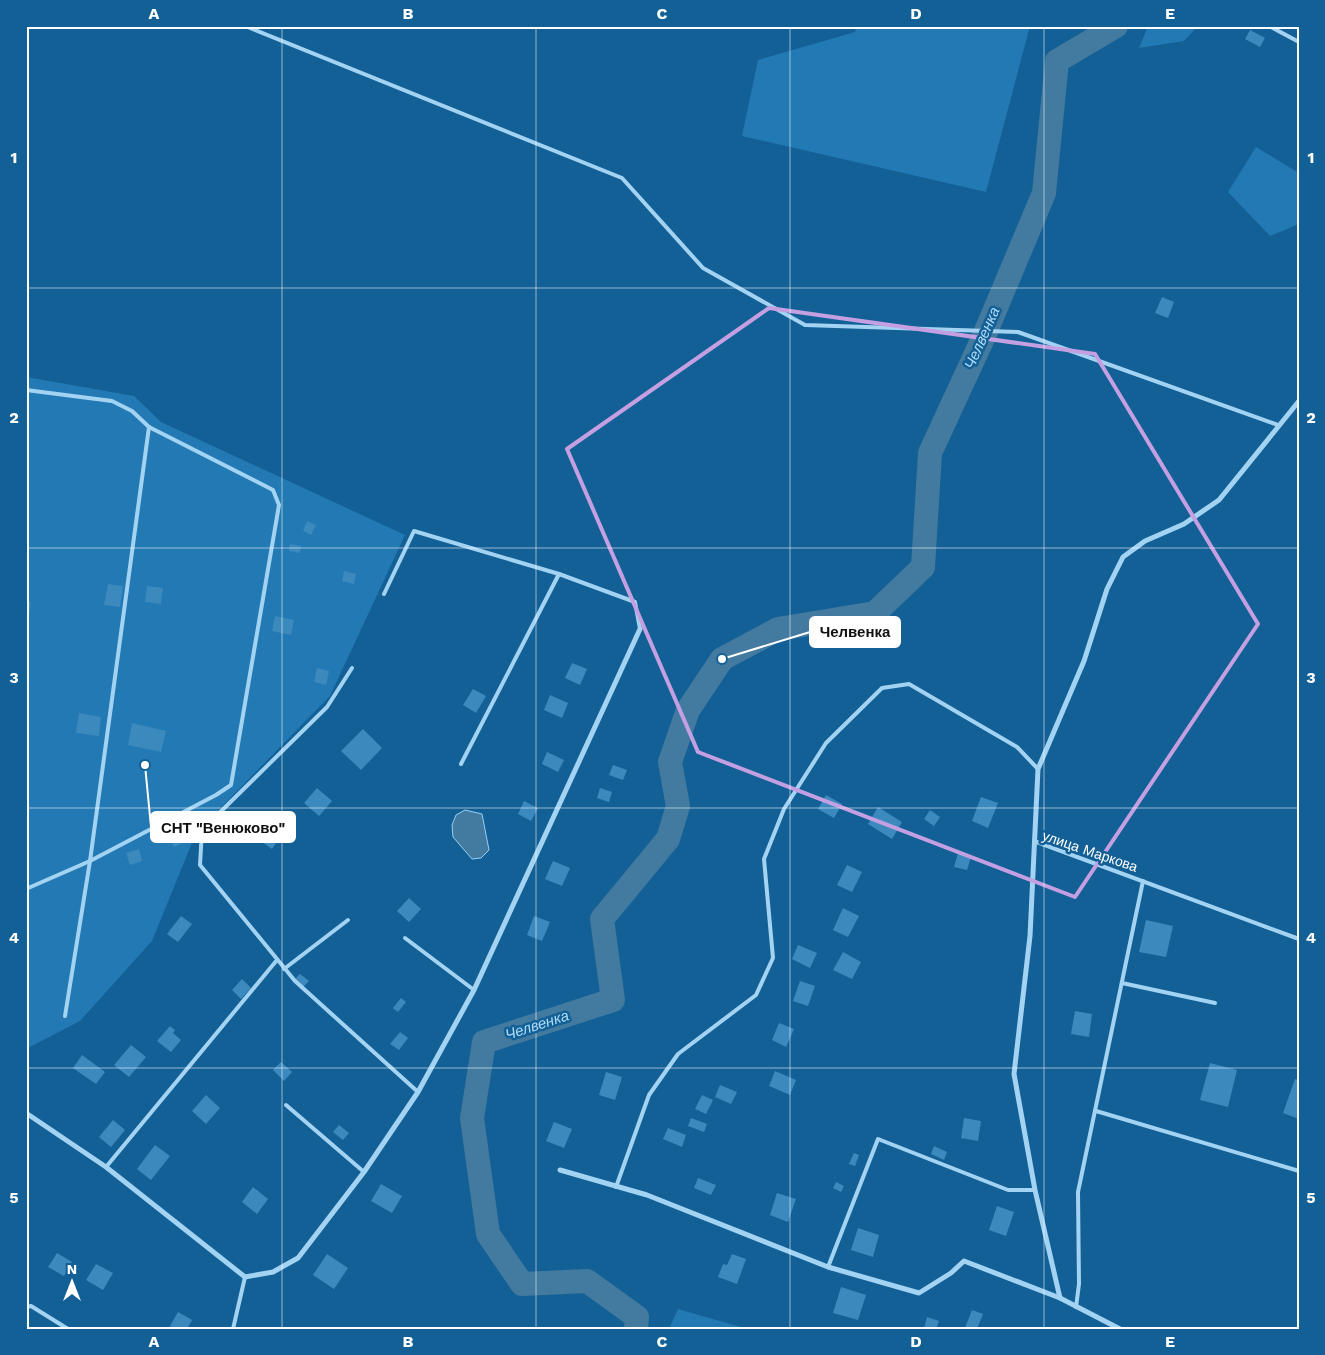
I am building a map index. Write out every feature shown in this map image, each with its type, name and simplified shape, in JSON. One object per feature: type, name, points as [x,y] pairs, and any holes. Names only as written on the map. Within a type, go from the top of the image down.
[{"type":"street","points":[[1034,841],[1038,769],[1084,661],[1107,589],[1123,558],[1145,541],[1184,524],[1219,500],[1299,401]]},
{"type":"street","points":[[26,1113],[106,1167],[245,1277],[273,1272],[298,1258],[364,1172],[418,1092],[474,990],[640,629]]},
{"type":"street","name":"улица Маркова","points":[[1034,841],[1030,936],[1014,1074],[1035,1190],[1060,1298]]},
{"type":"street","points":[[560,1170],[647,1195],[828,1267],[919,1293],[951,1273],[964,1261],[1060,1298],[1120,1329]]},
{"type":"lane","points":[[245,26],[622,178],[703,268],[805,325],[1018,332],[1278,425]]},
{"type":"lane","points":[[1269,26],[1299,42]]},
{"type":"lane","points":[[26,390],[112,401],[132,411],[149,428],[273,490],[279,504],[231,785],[216,795],[90,861],[26,889]]},
{"type":"lane","points":[[64,1016],[90,861],[149,428]]},
{"type":"lane","points":[[384,594],[414,531],[560,574],[635,602],[640,629]]},
{"type":"lane","points":[[461,764],[560,574]]},
{"type":"lane","points":[[352,668],[327,707],[202,830],[200,865],[284,969],[418,1092]]},
{"type":"lane","points":[[616,1187],[649,1095],[678,1054],[756,995],[773,958],[764,859],[784,809],[826,743],[882,688],[909,684],[1017,746],[1038,769]]},
{"type":"lane","name":"улица Маркова","points":[[1034,841],[1299,939]]},
{"type":"lane","points":[[1076,1307],[1078,1284],[1078,1192],[1143,881]]},
{"type":"lane","points":[[284,969],[348,920]]},
{"type":"lane","points":[[406,938],[474,990]]},
{"type":"lane","points":[[106,1167],[277,960]]},
{"type":"lane","points":[[1122,983],[1215,1003]]},
{"type":"lane","points":[[286,1105],[364,1172]]},
{"type":"lane","points":[[1096,1111],[1299,1171]]},
{"type":"lane","points":[[828,1267],[878,1139],[1008,1190],[1035,1190]]},
{"type":"lane","points":[[233,1329],[245,1277]]},
{"type":"lane","points":[[26,1307],[31,1306],[68,1329]]},
{"type":"highlighted area","points":[[769,308],[1095,354],[1258,624],[1075,897],[698,752],[567,449]]},
{"type":"shaded area","points":[[857,26],[1030,26],[986,192],[742,136],[758,60],[855,32]]},
{"type":"shaded area","points":[[1148,26],[1198,26],[1184,41],[1139,48]]},
{"type":"shaded area","points":[[1256,147],[1299,173],[1299,224],[1270,236],[1228,192]]},
{"type":"shaded area","points":[[26,377],[134,396],[161,422],[405,535],[330,696],[196,833],[152,941],[80,1021],[26,1049]]},
{"type":"shaded area","points":[[465,810],[482,814],[489,850],[481,858],[472,859],[453,837],[452,825],[456,815]]},
{"type":"shaded area","points":[[678,1309],[748,1329],[669,1329]]},
{"type":"building","points":[[1250,30],[1265,38],[1260,47],[1245,39]]},
{"type":"building","points":[[1162,297],[1174,302],[1168,318],[1155,313]]},
{"type":"building","points":[[307,521],[316,525],[311,535],[303,531]]},
{"type":"building","points":[[290,544],[301,546],[300,553],[289,551]]},
{"type":"building","points":[[344,571],[356,574],[354,584],[342,581]]},
{"type":"building","points":[[108,584],[123,586],[120,607],[104,605]]},
{"type":"building","points":[[147,586],[163,588],[161,604],[145,602]]},
{"type":"building","points":[[26,601],[31,602],[28,621],[26,621]]},
{"type":"building","points":[[275,616],[294,620],[291,635],[272,631]]},
{"type":"building","points":[[572,663],[587,669],[580,685],[565,678]]},
{"type":"building","points":[[317,668],[329,671],[326,685],[314,682]]},
{"type":"building","points":[[473,689],[486,696],[476,713],[463,705]]},
{"type":"building","points":[[550,695],[568,703],[562,718],[544,710]]},
{"type":"building","points":[[79,713],[101,717],[99,736],[76,733]]},
{"type":"building","points":[[132,723],[166,731],[161,752],[128,745]]},
{"type":"building","points":[[363,729],[382,748],[361,770],[341,751]]},
{"type":"building","points":[[547,752],[564,760],[558,772],[542,764]]},
{"type":"building","points":[[613,765],[627,770],[623,780],[609,775]]},
{"type":"building","points":[[317,788],[332,801],[319,816],[304,803]]},
{"type":"building","points":[[600,788],[612,792],[609,802],[597,798]]},
{"type":"building","points":[[826,795],[842,804],[834,818],[818,809]]},
{"type":"building","points":[[981,797],[998,803],[988,828],[972,821]]},
{"type":"building","points":[[524,801],[538,808],[531,821],[518,814]]},
{"type":"building","points":[[878,807],[902,822],[892,839],[868,824]]},
{"type":"building","points":[[930,810],[940,817],[934,826],[924,819]]},
{"type":"building","points":[[266,812],[287,827],[272,849],[262,842],[266,836],[255,828]]},
{"type":"building","points":[[185,827],[191,839],[174,847],[168,836]]},
{"type":"building","points":[[139,849],[142,861],[130,865],[126,853]]},
{"type":"building","points":[[958,853],[971,857],[967,870],[954,867]]},
{"type":"building","points":[[553,861],[570,868],[562,886],[545,879]]},
{"type":"building","points":[[847,865],[862,872],[852,892],[837,885]]},
{"type":"building","points":[[409,898],[421,909],[409,922],[397,911]]},
{"type":"building","points":[[843,908],[859,916],[848,937],[833,930]]},
{"type":"building","points":[[181,916],[192,924],[178,942],[167,934]]},
{"type":"building","points":[[534,916],[550,922],[542,941],[527,935]]},
{"type":"building","points":[[1146,920],[1173,926],[1166,957],[1139,952]]},
{"type":"building","points":[[798,945],[817,953],[810,968],[792,959]]},
{"type":"building","points":[[843,952],[861,962],[852,979],[833,970]]},
{"type":"building","points":[[300,974],[309,981],[303,987],[295,979]]},
{"type":"building","points":[[242,979],[251,988],[241,999],[232,990]]},
{"type":"building","points":[[800,981],[815,986],[808,1006],[793,1001]]},
{"type":"building","points":[[401,998],[406,1002],[398,1012],[393,1008]]},
{"type":"building","points":[[1075,1011],[1092,1014],[1089,1037],[1071,1034]]},
{"type":"building","points":[[779,1023],[794,1029],[786,1047],[772,1040]]},
{"type":"building","points":[[170,1026],[175,1030],[173,1033],[181,1040],[171,1052],[157,1041]]},
{"type":"building","points":[[400,1032],[408,1038],[399,1050],[390,1044]]},
{"type":"building","points":[[131,1045],[146,1057],[129,1077],[114,1065]]},
{"type":"building","points":[[82,1055],[105,1072],[96,1084],[73,1068]]},
{"type":"building","points":[[281,1062],[292,1072],[284,1081],[273,1070]]},
{"type":"building","points":[[1210,1063],[1237,1070],[1228,1107],[1200,1100]]},
{"type":"building","points":[[775,1071],[796,1080],[790,1095],[769,1086]]},
{"type":"building","points":[[606,1072],[622,1077],[615,1100],[599,1095]]},
{"type":"building","points":[[1295,1079],[1299,1080],[1299,1119],[1283,1113]]},
{"type":"building","points":[[720,1085],[737,1092],[731,1104],[715,1097]]},
{"type":"building","points":[[206,1095],[220,1108],[206,1124],[192,1111]]},
{"type":"building","points":[[702,1095],[713,1100],[706,1114],[695,1109]]},
{"type":"building","points":[[691,1118],[707,1124],[704,1132],[688,1126]]},
{"type":"building","points":[[964,1118],[981,1121],[978,1141],[961,1138]]},
{"type":"building","points":[[113,1120],[125,1130],[111,1147],[99,1137]]},
{"type":"building","points":[[554,1122],[572,1129],[564,1148],[546,1141]]},
{"type":"building","points":[[339,1125],[349,1133],[343,1140],[333,1132]]},
{"type":"building","points":[[668,1128],[686,1135],[682,1147],[663,1139]]},
{"type":"building","points":[[155,1145],[170,1156],[151,1180],[137,1169]]},
{"type":"building","points":[[934,1146],[947,1152],[944,1160],[931,1154]]},
{"type":"building","points":[[854,1153],[859,1155],[855,1166],[849,1164]]},
{"type":"building","points":[[698,1178],[716,1185],[711,1195],[694,1188]]},
{"type":"building","points":[[836,1182],[844,1186],[841,1192],[833,1188]]},
{"type":"building","points":[[381,1184],[402,1196],[392,1213],[371,1201]]},
{"type":"building","points":[[253,1187],[268,1199],[257,1214],[242,1202]]},
{"type":"building","points":[[777,1193],[796,1199],[788,1222],[770,1215]]},
{"type":"building","points":[[997,1206],[1014,1212],[1006,1236],[989,1230]]},
{"type":"building","points":[[858,1228],[879,1235],[873,1257],[851,1250]]},
{"type":"building","points":[[57,1253],[72,1262],[64,1276],[48,1267]]},
{"type":"building","points":[[327,1254],[348,1268],[334,1289],[313,1275]]},
{"type":"building","points":[[732,1254],[746,1259],[737,1284],[718,1277],[723,1264],[727,1265]]},
{"type":"building","points":[[96,1264],[113,1273],[103,1290],[86,1280]]},
{"type":"building","points":[[841,1287],[866,1295],[858,1320],[833,1313]]},
{"type":"building","points":[[972,1310],[983,1314],[977,1329],[967,1329],[965,1328]]},
{"type":"building","points":[[178,1312],[192,1320],[187,1329],[174,1329],[170,1326]]},
{"type":"building","points":[[927,1317],[939,1321],[936,1329],[924,1329]]},
{"type":"waterway","name":"Челвенка","points":[[636,1329],[637,1317],[587,1281],[522,1284],[488,1234],[472,1118],[484,1042],[613,1000],[602,919],[668,839],[678,806],[670,762],[688,710],[722,659],[778,629],[875,613],[923,567],[930,453],[984,336],[1044,193],[1057,61],[1116,26]]},
{"type":"place","name":"Челвенка","points":[[722,659]]},
{"type":"place","name":"СНТ \"Венюково\"","points":[[145,765]]}]
